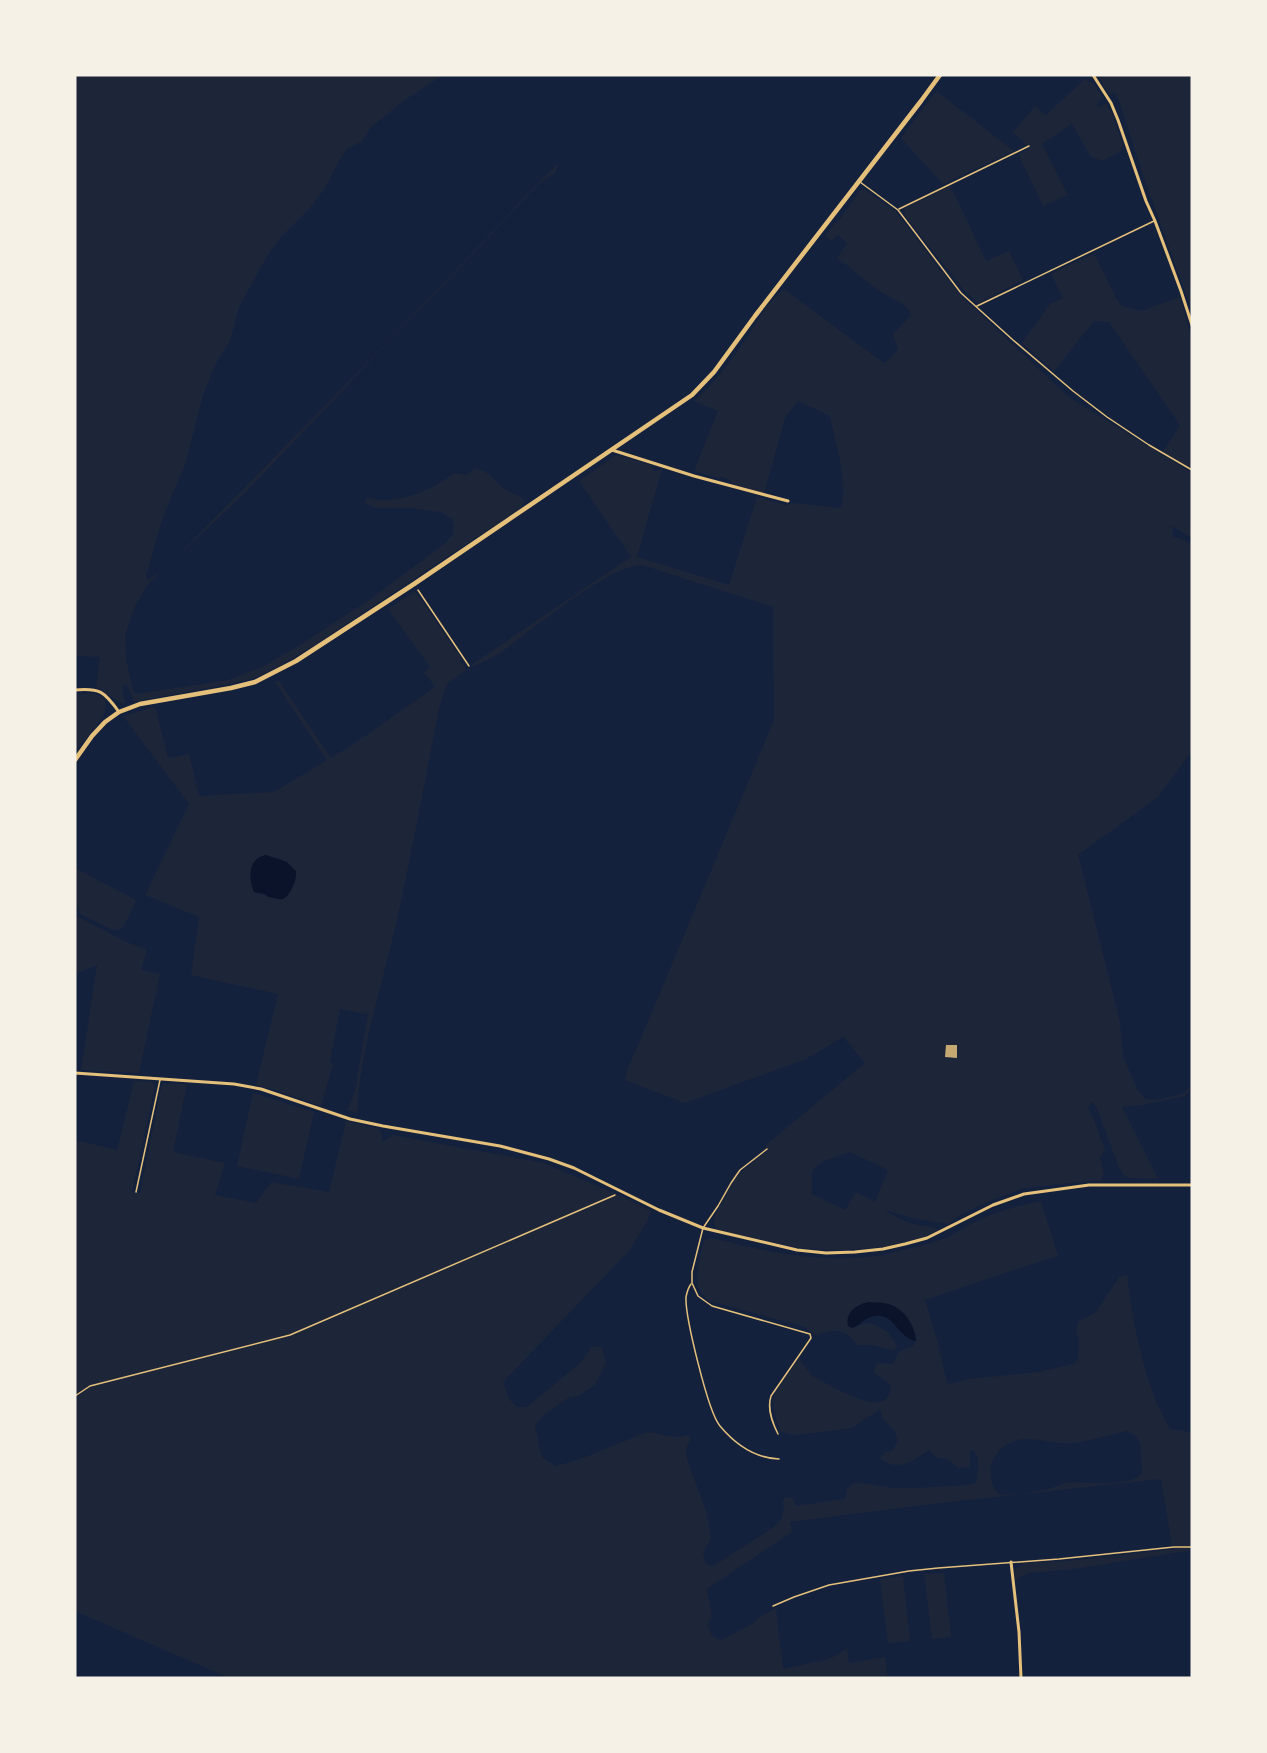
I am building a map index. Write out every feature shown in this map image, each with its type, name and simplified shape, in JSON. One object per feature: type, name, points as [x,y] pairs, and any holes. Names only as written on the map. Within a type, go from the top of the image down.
[{"type":"street","points":[[75,760],[92,736],[105,722],[119,712],[140,704],[255,682],[296,662],[692,394],[714,372],[940,75]]},
{"type":"street","points":[[1093,75],[1111,103],[1118,120],[1192,325]]},
{"type":"street","points":[[612,450],[694,476],[788,501]]},
{"type":"street","points":[[75,690],[96,689],[110,699],[119,712]]},
{"type":"street","points":[[75,1073],[234,1084],[261,1089],[350,1119],[500,1146],[574,1168],[659,1210],[703,1227],[797,1250],[855,1252],[883,1249],[927,1238],[973,1214],[1024,1194],[1089,1185],[1192,1185]]},
{"type":"street","points":[[1011,1562],[1019,1632],[1021,1678]]},
{"type":"lane","points":[[898,210],[1029,146]]},
{"type":"lane","points":[[859,182],[898,210],[961,293],[1022,347],[1082,398],[1149,446],[1192,470]]},
{"type":"lane","points":[[977,306],[1155,221]]},
{"type":"lane","points":[[136,1192],[160,1079]]},
{"type":"lane","points":[[767,1149],[740,1170],[703,1227],[692,1272],[692,1283],[698,1296],[712,1306],[810,1334],[811,1338],[769,1401],[771,1417],[778,1434]]},
{"type":"lane","points":[[692,1283],[688,1287],[686,1297],[688,1323],[715,1418],[727,1433],[758,1456],[779,1459]]},
{"type":"lane","points":[[773,1606],[829,1585],[938,1568],[1192,1547]]},
{"type":"path","points":[[414,584],[469,666]]},
{"type":"path","points":[[75,1396],[90,1386],[290,1335],[624,1191]]},
{"type":"shaded area","points":[[75,75],[443,75],[405,100],[371,127],[362,141],[347,149],[325,188],[267,256],[239,307],[230,341],[215,365],[203,395],[186,462],[163,517],[146,576],[148,580],[186,547],[379,351],[559,163],[555,173],[542,181],[245,493],[149,583],[135,606],[125,635],[126,658],[133,692],[137,694],[228,680],[262,667],[372,598],[442,546],[453,535],[452,519],[441,512],[410,508],[377,508],[366,504],[364,501],[368,498],[390,500],[414,495],[436,485],[454,473],[466,475],[475,468],[486,472],[503,488],[521,497],[525,501],[522,507],[312,647],[275,669],[252,679],[235,683],[138,701],[134,701],[128,686],[124,684],[122,688],[125,702],[123,704],[96,687],[100,657],[75,656]]},
{"type":"shaded area","points":[[1098,75],[1192,75],[1192,311],[1118,98],[1115,92],[1109,95]]},
{"type":"shaded area","points":[[1086,78],[1088,82],[1093,83],[1103,98],[1097,104],[1100,107],[1106,103],[1113,115],[1123,146],[1121,151],[1103,161],[1091,157],[1072,124],[1042,144],[1068,195],[1043,206],[1018,154],[1030,148],[1013,132],[1035,106],[1046,115]]},
{"type":"shaded area","points":[[936,91],[1014,151],[943,184],[901,138]]},
{"type":"shaded area","points":[[950,185],[986,261],[1009,251],[1023,280],[978,303],[964,290],[904,215],[905,208]]},
{"type":"shaded area","points":[[860,190],[865,190],[895,211],[959,294],[1070,398],[1192,473],[1192,538],[1172,526],[1173,537],[1192,545],[1192,751],[1158,797],[1078,855],[1120,1023],[1123,1056],[1137,1089],[1145,1099],[1155,1100],[1183,1094],[1192,1085],[1192,1088],[1185,1096],[1122,1107],[1158,1179],[1125,1176],[1119,1168],[1096,1106],[1091,1102],[1088,1108],[1105,1150],[1100,1158],[1104,1175],[1101,1180],[1024,1188],[962,1214],[948,1224],[916,1219],[885,1210],[905,1221],[938,1230],[933,1234],[894,1246],[826,1250],[800,1248],[725,1232],[714,1225],[715,1216],[731,1183],[765,1152],[767,1144],[865,1063],[843,1037],[806,1059],[685,1103],[625,1080],[628,1068],[774,720],[773,607],[642,565],[611,575],[592,586],[500,653],[474,666],[471,665],[631,557],[579,481],[616,455],[651,465],[653,470],[662,469],[637,557],[729,585],[757,497],[786,505],[792,503],[841,508],[842,476],[830,416],[798,401],[785,418],[764,494],[731,483],[730,480],[721,477],[694,471],[718,411],[694,401],[724,369],[765,308],[779,293],[785,290],[884,363],[898,350],[893,334],[911,315],[901,303],[878,290],[837,258],[847,243],[838,235],[831,241],[825,236],[838,222]],"holes":[[[850,1152],[888,1170],[875,1202],[856,1192],[845,1210],[812,1194],[812,1171],[821,1162]]]},
{"type":"shaded area","points":[[1094,254],[1122,306],[1141,311],[1180,297],[1192,341],[1192,470],[1163,452],[1180,425],[1109,322],[1094,321],[1054,371],[1022,343],[1050,304],[1063,298],[1052,273]]},
{"type":"shaded area","points":[[415,591],[461,658],[466,670],[447,684],[439,708],[402,897],[362,1067],[357,1116],[354,1111],[347,1111],[355,1091],[368,1014],[340,1009],[330,1061],[333,1064],[321,1106],[256,1085],[278,994],[191,975],[199,917],[145,895],[189,804],[123,716],[155,707],[168,758],[189,754],[199,796],[274,792],[327,760],[275,682],[279,681],[331,758],[435,687],[424,672],[430,667],[388,609]],"holes":[[[266,855],[292,866],[280,900],[254,892],[251,877],[253,863]]]},
{"type":"shaded area","points":[[92,693],[102,697],[106,703],[105,711],[75,752],[75,694]]},
{"type":"shaded area","points":[[266,855],[287,862],[296,871],[293,886],[283,899],[254,892],[251,869],[256,860]]},
{"type":"shaded area","points":[[75,868],[134,899],[136,902],[122,929],[113,930],[80,914],[78,906],[75,908]]},
{"type":"shaded area","points":[[75,915],[122,940],[147,950],[141,970],[160,974],[139,1073],[81,1070],[97,965],[75,974]]},
{"type":"shaded area","points":[[134,1081],[151,1082],[155,1086],[132,1192],[140,1193],[162,1084],[187,1084],[173,1152],[225,1163],[215,1195],[256,1203],[271,1182],[329,1192],[346,1121],[379,1129],[382,1142],[393,1135],[544,1163],[651,1211],[629,1251],[503,1382],[510,1400],[517,1407],[527,1407],[579,1364],[592,1347],[602,1347],[606,1363],[595,1385],[578,1396],[570,1397],[543,1415],[535,1426],[542,1457],[555,1466],[578,1460],[647,1432],[672,1437],[687,1435],[691,1439],[686,1448],[687,1459],[707,1514],[711,1539],[703,1553],[706,1564],[713,1566],[774,1527],[782,1518],[784,1505],[782,1502],[785,1497],[792,1498],[796,1506],[844,1499],[847,1489],[854,1483],[901,1488],[968,1485],[976,1483],[978,1465],[973,1450],[970,1451],[970,1467],[958,1468],[949,1460],[935,1457],[929,1450],[899,1465],[893,1465],[880,1458],[885,1452],[892,1451],[898,1441],[895,1432],[883,1419],[880,1409],[852,1428],[796,1435],[781,1432],[776,1419],[774,1399],[780,1385],[799,1358],[814,1377],[831,1386],[866,1401],[883,1401],[888,1396],[891,1386],[875,1374],[877,1363],[893,1364],[899,1352],[914,1345],[916,1333],[886,1303],[852,1328],[865,1323],[873,1324],[888,1332],[897,1346],[894,1350],[872,1345],[857,1345],[848,1335],[839,1331],[816,1336],[805,1327],[710,1301],[699,1290],[697,1283],[704,1241],[713,1238],[772,1252],[810,1257],[867,1257],[936,1241],[988,1216],[1041,1201],[1058,1256],[925,1300],[947,1382],[950,1384],[969,1379],[1039,1372],[1073,1364],[1078,1358],[1079,1340],[1076,1332],[1078,1322],[1096,1312],[1119,1277],[1127,1274],[1136,1334],[1153,1393],[1170,1429],[1192,1432],[1192,1550],[1074,1569],[1029,1573],[1015,1581],[1015,1570],[1023,1563],[1069,1561],[1174,1549],[1161,1479],[790,1522],[792,1532],[707,1589],[712,1617],[708,1624],[715,1638],[721,1640],[754,1623],[758,1618],[776,1608],[783,1669],[829,1659],[847,1648],[849,1663],[885,1657],[888,1678],[229,1678],[75,1611],[75,1140],[117,1150]],"holes":[[[1127,1431],[1136,1436],[1140,1443],[1142,1473],[1127,1481],[1117,1483],[1074,1482],[1037,1491],[1002,1495],[995,1490],[991,1479],[992,1462],[995,1456],[1005,1446],[1018,1440],[1072,1443]]]},
{"type":"shaded area","points":[[253,1093],[314,1112],[299,1179],[237,1166]]},
{"type":"shaded area","points":[[869,1302],[886,1303],[904,1313],[911,1323],[916,1341],[909,1339],[884,1317],[868,1318],[852,1328],[848,1326],[850,1313],[860,1305]]},
{"type":"shaded area","points":[[944,1573],[951,1637],[932,1639],[924,1574]]},
{"type":"shaded area","points":[[903,1576],[910,1641],[888,1643],[880,1579]]},
{"type":"building","points":[[946,1045],[957,1045],[957,1058],[945,1057]]}]
